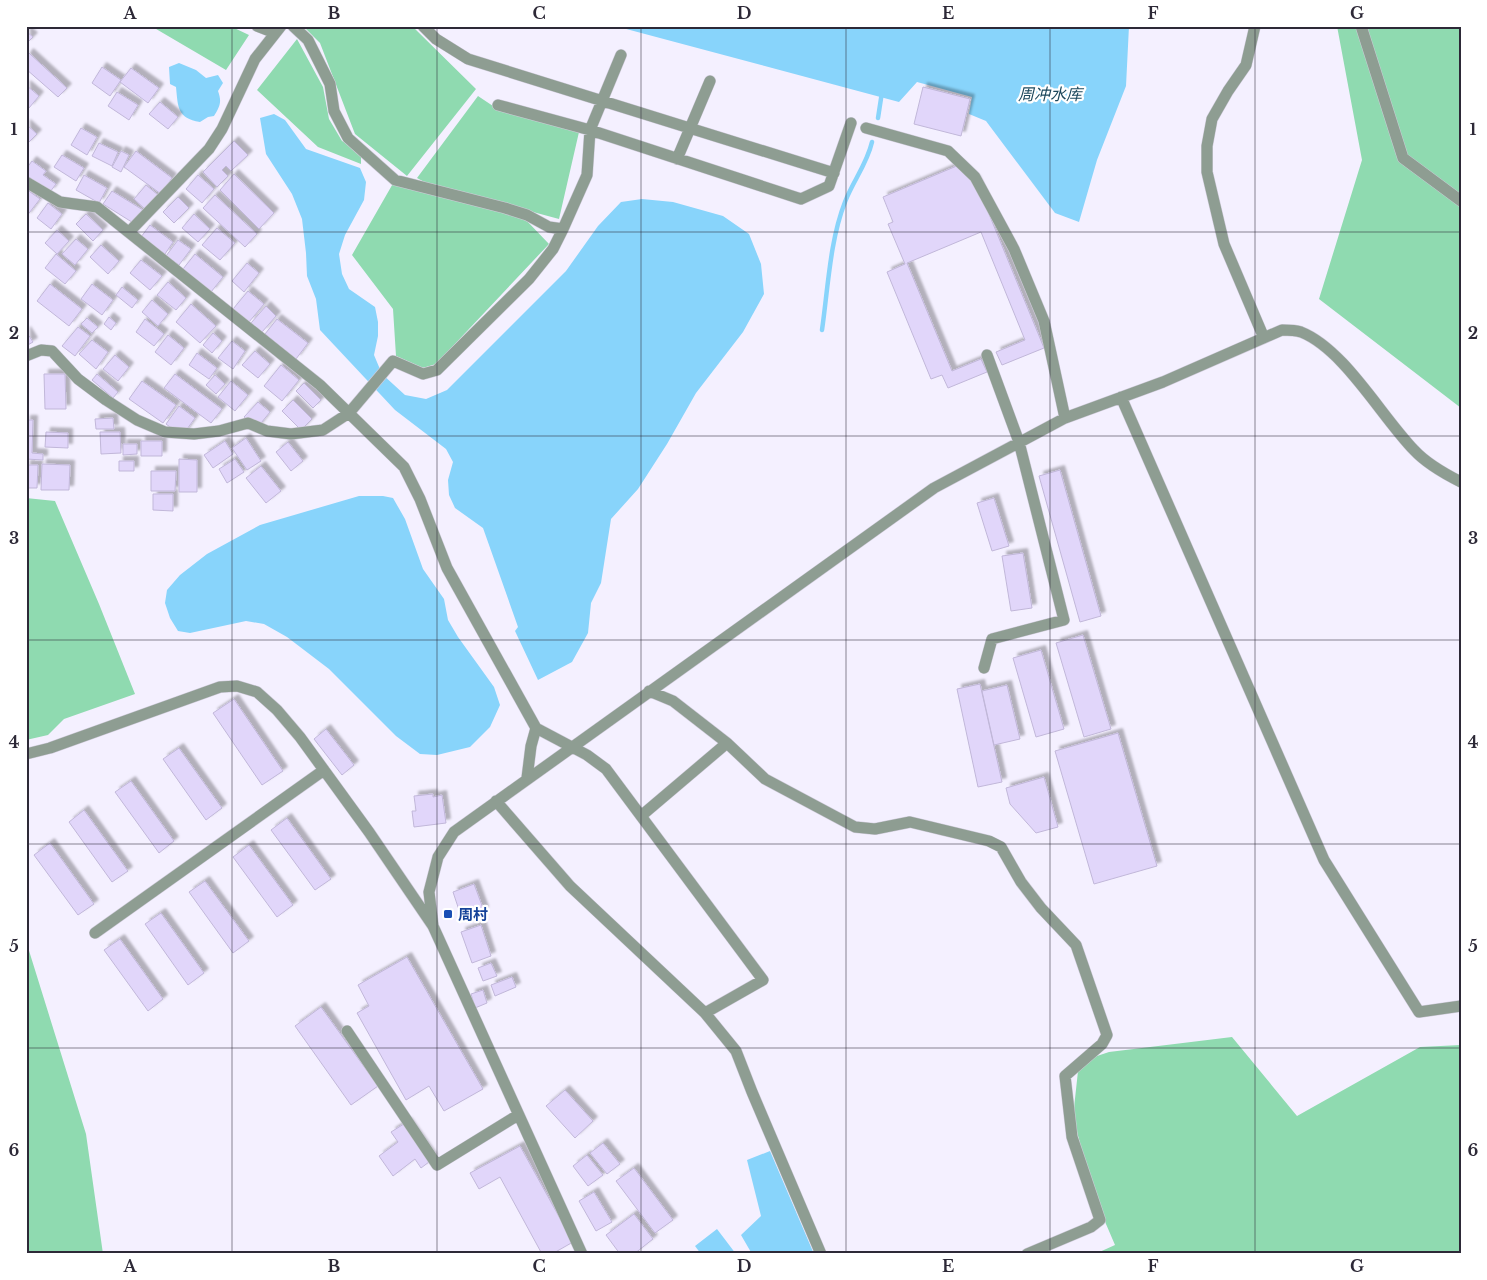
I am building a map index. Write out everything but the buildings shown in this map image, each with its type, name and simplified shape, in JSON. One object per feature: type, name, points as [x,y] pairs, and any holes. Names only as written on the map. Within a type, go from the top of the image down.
[{"type":"street","points":[[130,231],[209,149],[222,129],[254,59],[278,30],[257,26]]},
{"type":"street","points":[[293,26],[308,40],[330,84],[334,111],[348,138],[395,180],[505,208],[528,215],[549,227],[562,229]]},
{"type":"street","points":[[423,26],[436,39],[468,59],[834,173]]},
{"type":"street","points":[[1255,26],[1246,65],[1228,90],[1212,119],[1207,146],[1207,172],[1224,244],[1264,338]]},
{"type":"street","points":[[1361,26],[1403,158],[1461,201]]},
{"type":"street","points":[[26,356],[41,350],[52,351],[78,379],[106,400],[137,420],[165,432],[194,434],[219,431],[248,423],[267,430],[291,434],[322,430],[349,413],[393,361],[423,374],[437,370],[528,279],[553,249],[587,175],[590,130],[621,55]]},
{"type":"street","points":[[677,159],[710,81]]},
{"type":"street","points":[[498,105],[590,130],[801,199],[830,186],[851,123]]},
{"type":"street","points":[[866,128],[948,151],[975,177],[1014,248],[1044,320],[1065,418]]},
{"type":"street","points":[[26,182],[60,202],[98,206],[320,385],[404,467],[420,499],[447,568],[536,728],[587,755],[606,770],[763,980],[705,1014]]},
{"type":"street","points":[[433,926],[429,892],[438,857],[454,832],[570,747],[934,488],[1065,418],[1162,382],[1282,330],[1299,331],[1321,342],[1347,369],[1414,450],[1446,475],[1461,482]]},
{"type":"street","points":[[984,668],[992,639],[1064,620],[1019,442],[986,355]]},
{"type":"street","points":[[1121,397],[1324,860],[1418,1012],[1461,1006]]},
{"type":"street","points":[[26,754],[50,748],[212,689],[236,686],[257,692],[277,710],[324,770],[433,926],[582,1254]]},
{"type":"street","points":[[649,691],[673,701],[727,743],[765,779],[855,827],[874,829],[910,822],[989,841],[1001,847],[1021,882],[1041,908],[1076,945],[1107,1035],[1102,1044],[1065,1076],[1072,1137],[1100,1220],[1090,1227],[1027,1254]]},
{"type":"street","points":[[527,778],[531,746],[536,728]]},
{"type":"street","points":[[641,816],[727,743]]},
{"type":"street","points":[[95,933],[324,770]]},
{"type":"street","points":[[496,801],[570,886],[705,1014],[736,1051],[821,1254]]},
{"type":"street","points":[[346,1031],[437,1165],[518,1115]]},
{"type":"green space","points":[[151,26],[230,26],[249,35],[226,70]]},
{"type":"green space","points":[[303,26],[412,26],[476,89],[407,176],[355,134],[320,43]]},
{"type":"green space","points":[[1337,26],[1461,26],[1461,408],[1319,299],[1362,160]]},
{"type":"green space","points":[[297,39],[323,87],[329,119],[342,141],[361,152],[361,164],[318,147],[257,90]]},
{"type":"green space","points":[[478,96],[499,110],[579,132],[559,219],[428,184],[417,178]]},
{"type":"green space","points":[[395,180],[525,219],[549,244],[436,364],[423,368],[396,356],[393,309],[352,255]]},
{"type":"green space","points":[[26,498],[55,501],[135,694],[64,719],[48,735],[26,740]]},
{"type":"green space","points":[[26,941],[86,1134],[103,1254],[26,1254]]},
{"type":"green space","points":[[1232,1037],[1297,1116],[1420,1047],[1461,1045],[1461,1254],[1095,1254],[1115,1245],[1094,1196],[1073,1117],[1079,1062],[1109,1052]]},
{"type":"water","name":"周冲水库","points":[[615,26],[1129,26],[1126,86],[1097,160],[1079,222],[1055,213],[986,121],[969,114],[972,97],[917,82],[899,102]]},
{"type":"water","points":[[179,63],[196,70],[206,78],[218,75],[223,83],[218,91],[220,104],[214,116],[200,122],[187,118],[180,110],[176,87],[170,84],[169,67]]},
{"type":"water","points":[[274,114],[285,120],[306,149],[360,168],[366,182],[364,200],[345,235],[339,254],[342,274],[349,289],[375,307],[378,336],[374,355],[382,374],[405,395],[426,399],[447,390],[566,271],[598,226],[621,202],[642,199],[673,202],[723,216],[749,234],[761,264],[764,294],[743,332],[696,393],[667,444],[638,489],[611,519],[601,583],[591,603],[588,633],[572,662],[538,680],[515,631],[518,627],[483,528],[455,508],[449,495],[448,480],[453,462],[446,449],[395,410],[320,330],[316,299],[307,276],[302,219],[292,194],[266,154],[260,118]]},
{"type":"water","points":[[359,496],[393,498],[405,519],[423,569],[444,599],[448,620],[494,687],[500,705],[490,727],[470,747],[437,755],[420,754],[396,736],[329,669],[287,637],[264,624],[246,621],[190,633],[178,631],[170,618],[165,603],[167,590],[180,575],[207,554],[260,525]]},
{"type":"water","points":[[770,1151],[814,1254],[752,1254],[741,1235],[761,1216],[747,1160]]},
{"type":"water","points":[[717,1229],[736,1254],[701,1254],[695,1246]]},
{"type":"waterway","points":[[878,118],[882,92]]},
{"type":"waterway","points":[[822,330],[836,232],[848,194],[867,158],[872,142]]},
{"type":"place","name":"周村","points":[[448,914]]}]
